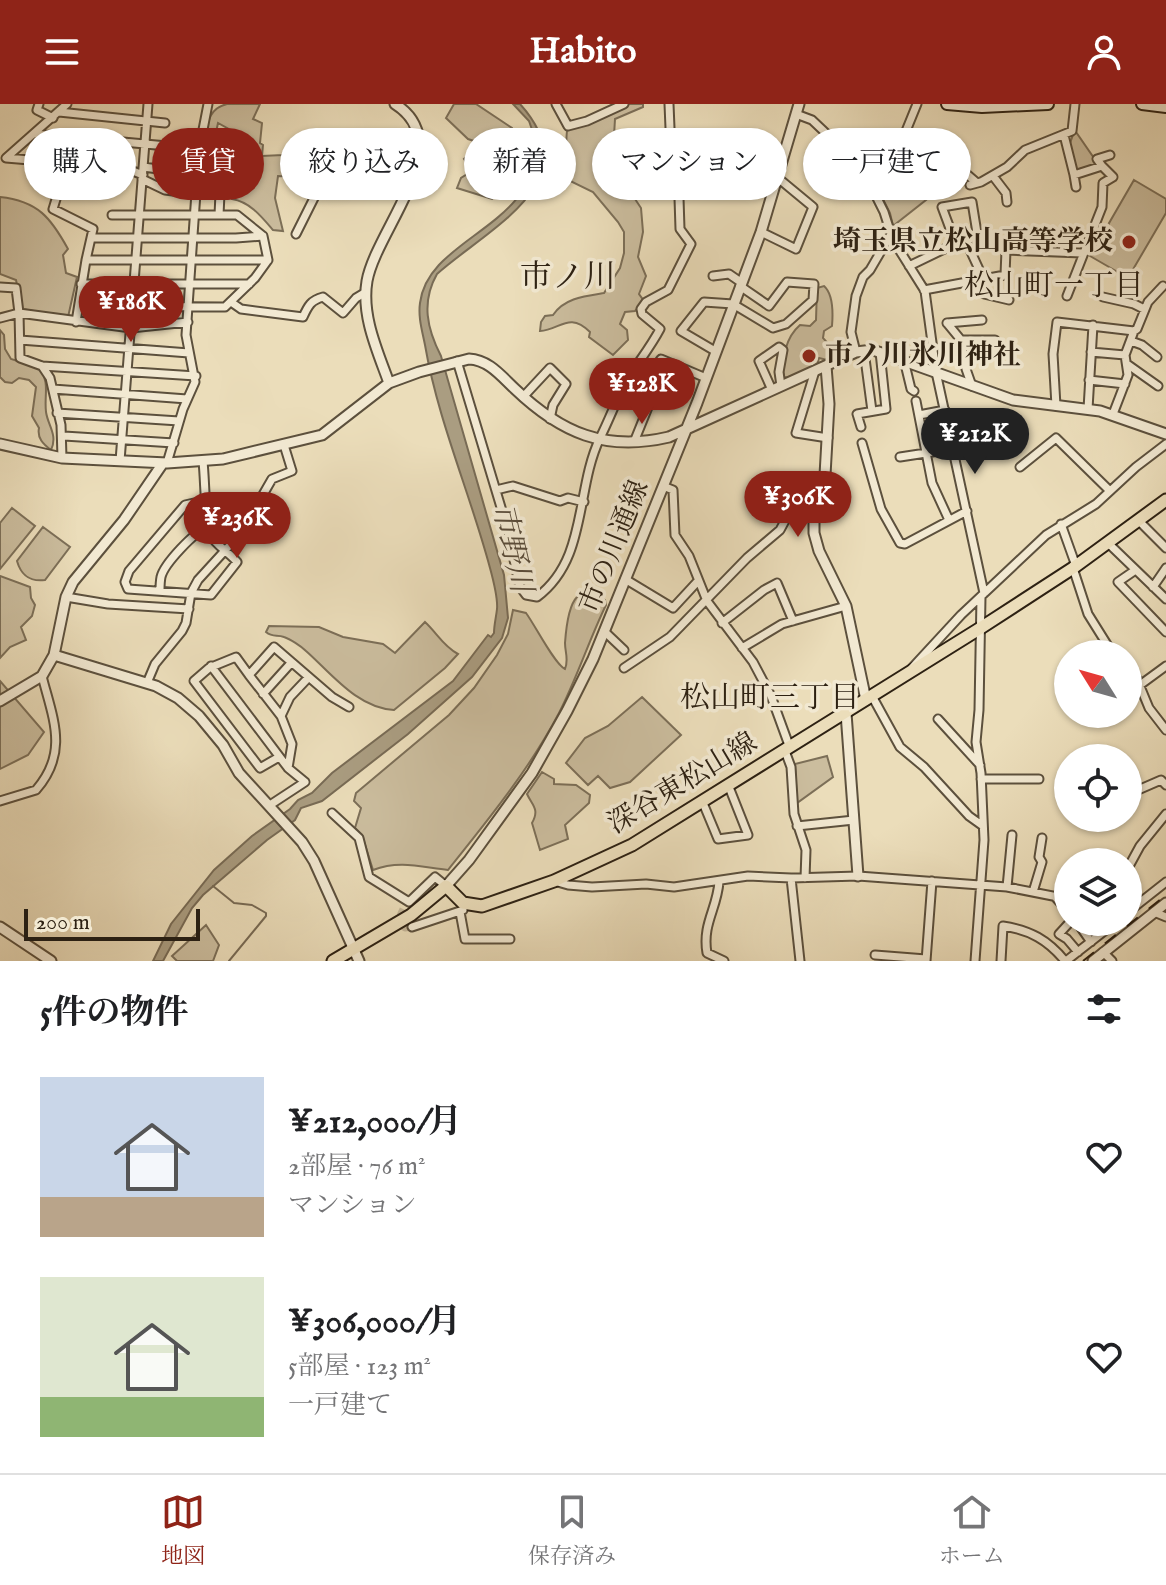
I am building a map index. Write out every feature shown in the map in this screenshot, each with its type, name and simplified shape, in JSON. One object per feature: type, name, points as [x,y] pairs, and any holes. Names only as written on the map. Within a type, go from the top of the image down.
[{"type":"main road","points":[[947,104],[1048,104]]},
{"type":"main road","points":[[1142,104],[1166,107]]},
{"type":"main road","name":"深谷東松山線","points":[[464,908],[482,906],[554,881],[632,845],[979,629],[1074,567],[1166,500]]},
{"type":"main road","points":[[333,961],[356,956],[446,886],[464,908]]},
{"type":"street","points":[[39,104],[37,110],[56,115],[165,123]]},
{"type":"street","points":[[42,128],[67,104]]},
{"type":"street","points":[[120,461],[148,104]]},
{"type":"street","points":[[203,128],[208,104]]},
{"type":"street","points":[[395,104],[412,118],[418,128]]},
{"type":"street","points":[[556,104],[568,126],[624,104]]},
{"type":"street","points":[[669,104],[671,128]]},
{"type":"street","points":[[917,104],[895,158],[923,186],[948,158],[974,184],[993,176],[1025,150],[1072,131],[1075,104]]},
{"type":"street","points":[[797,109],[849,155],[878,199],[891,234],[924,290],[936,372],[983,595],[976,742],[983,826],[975,961]]},
{"type":"street","name":"市の川通線","points":[[787,145],[797,109]]},
{"type":"street","points":[[1064,135],[1076,187]]},
{"type":"street","points":[[24,143],[6,158],[24,159]]},
{"type":"street","points":[[136,143],[152,145]]},
{"type":"street","points":[[1067,296],[1102,207],[1103,183],[1113,177],[1097,159],[1110,155]]},
{"type":"street","points":[[1074,175],[1102,166]]},
{"type":"street","points":[[136,172],[152,181]]},
{"type":"street","points":[[143,174],[152,174]]},
{"type":"street","points":[[993,176],[1006,193],[1007,202]]},
{"type":"street","points":[[761,232],[796,249],[813,207],[787,185]]},
{"type":"street","points":[[56,200],[53,209],[93,229],[76,322]]},
{"type":"street","points":[[0,701],[42,676],[54,655],[66,597],[78,574],[124,520],[165,463],[174,443],[196,376],[186,342],[196,200]]},
{"type":"street","points":[[219,215],[220,200]]},
{"type":"street","points":[[296,234],[313,200]]},
{"type":"street","points":[[389,383],[366,313],[366,292],[373,262],[401,200]]},
{"type":"street","points":[[457,361],[512,546],[520,587],[526,595],[537,597],[568,559],[584,502],[590,464],[600,439],[631,376],[660,329],[642,314],[641,309],[646,302],[668,290],[691,244],[680,229],[679,200]]},
{"type":"street","name":"市の川通線","points":[[446,886],[469,860],[532,773],[567,711],[604,631],[687,428],[771,200]]},
{"type":"street","points":[[909,266],[977,233],[972,202],[942,207],[955,242]]},
{"type":"street","points":[[112,215],[237,215],[263,236],[268,260]]},
{"type":"street","points":[[872,411],[860,351],[851,332],[856,296],[863,277],[891,234]]},
{"type":"street","points":[[91,238],[263,236]]},
{"type":"street","points":[[965,239],[983,278],[984,294],[1009,300]]},
{"type":"street","points":[[924,290],[1005,275],[1006,250],[1082,253]]},
{"type":"street","points":[[86,260],[268,260]]},
{"type":"street","points":[[79,306],[225,307],[268,260]]},
{"type":"street","points":[[713,276],[729,274],[769,306],[788,281],[814,284],[813,300],[786,324],[773,328],[733,304],[704,302],[681,331],[715,351]]},
{"type":"street","points":[[81,284],[249,284]]},
{"type":"street","points":[[1113,414],[1128,375],[1125,355],[1134,331],[1144,309],[1163,286]]},
{"type":"street","points":[[0,287],[16,288],[20,358],[42,366],[196,376]]},
{"type":"street","points":[[231,302],[241,309],[303,317],[309,303],[319,297],[343,313],[366,292]]},
{"type":"street","points":[[1103,297],[1144,309]]},
{"type":"street","points":[[0,318],[19,313],[131,328],[188,322]]},
{"type":"street","points":[[972,386],[961,340],[947,323],[982,320]]},
{"type":"street","points":[[1056,406],[1053,354],[1057,322],[1134,331]]},
{"type":"street","points":[[1088,409],[1093,325]]},
{"type":"street","points":[[20,340],[189,353]]},
{"type":"street","points":[[961,340],[995,340]]},
{"type":"street","points":[[1131,341],[1157,357]]},
{"type":"street","points":[[779,347],[783,350],[777,388],[759,361],[779,347]]},
{"type":"street","points":[[0,444],[62,458],[203,462],[312,439],[329,432],[389,383],[469,359],[484,361],[550,419],[571,431],[600,439],[634,443],[669,437],[860,351],[880,352],[1021,402],[1113,414],[1166,434]]},
{"type":"street","points":[[861,427],[857,414],[886,409],[880,352]]},
{"type":"street","points":[[1091,352],[1125,355]]},
{"type":"street","points":[[642,386],[661,359],[706,378]]},
{"type":"street","points":[[904,360],[914,391]]},
{"type":"street","points":[[1127,364],[1158,386]]},
{"type":"street","points":[[42,366],[50,378],[64,436],[62,458]]},
{"type":"street","points":[[826,366],[828,438],[825,475],[814,522],[816,543],[846,606],[869,698],[900,747],[924,767],[969,816],[983,826]]},
{"type":"street","points":[[523,397],[550,368],[566,384],[553,405],[550,419]]},
{"type":"street","points":[[815,371],[796,433],[828,438]]},
{"type":"street","points":[[631,376],[651,400],[634,443]]},
{"type":"street","points":[[1089,380],[1125,384]]},
{"type":"street","points":[[53,389],[187,399]]},
{"type":"street","points":[[916,401],[932,483],[949,520]]},
{"type":"street","points":[[919,415],[945,410]]},
{"type":"street","points":[[57,413],[179,421]]},
{"type":"street","points":[[950,439],[994,435]]},
{"type":"street","points":[[64,436],[174,443]]},
{"type":"street","points":[[1020,467],[1056,438],[1110,491]]},
{"type":"street","points":[[862,443],[881,509],[900,543],[905,544],[967,511]]},
{"type":"street","points":[[909,673],[933,644],[1061,524],[1096,504],[1166,444]]},
{"type":"street","points":[[147,683],[155,664],[182,631],[191,593],[198,580],[245,527],[272,479],[292,471],[284,445]]},
{"type":"street","points":[[900,457],[952,449]]},
{"type":"street","points":[[203,462],[207,500],[207,528],[210,536],[237,562],[212,594],[128,589],[127,576],[185,505],[207,500]]},
{"type":"street","points":[[496,490],[513,486],[560,501],[568,498],[584,502]]},
{"type":"street","points":[[663,486],[673,490],[675,535],[689,556],[707,601],[753,662],[779,711],[791,767],[794,814],[806,850],[805,878]]},
{"type":"street","points":[[624,668],[670,637],[747,558],[784,526],[795,502],[806,500],[819,503]]},
{"type":"street","points":[[1138,520],[1166,548]]},
{"type":"street","points":[[1061,524],[1088,614],[1104,640]]},
{"type":"street","points":[[160,591],[161,577],[166,567],[196,533],[207,528]]},
{"type":"street","points":[[1108,543],[1166,599]]},
{"type":"street","points":[[1153,587],[1166,568]]},
{"type":"street","points":[[1134,571],[1118,582],[1166,632]]},
{"type":"street","points":[[625,579],[673,608],[698,581]]},
{"type":"street","points":[[722,623],[777,583],[793,621]]},
{"type":"street","points":[[66,597],[108,604],[189,609]]},
{"type":"street","points":[[742,648],[776,627],[846,606]]},
{"type":"street","points":[[604,631],[624,650]]},
{"type":"street","points":[[249,675],[274,647],[308,678],[349,707]]},
{"type":"street","points":[[54,655],[147,683],[178,698],[199,716],[223,745],[239,773],[272,807],[314,861],[356,956]]},
{"type":"street","points":[[279,757],[260,768],[194,681],[211,666],[236,657],[281,716],[292,744],[288,768]]},
{"type":"street","points":[[263,694],[291,663]]},
{"type":"street","points":[[211,666],[279,757],[305,782],[272,807]]},
{"type":"street","points":[[1142,684],[1166,666]]},
{"type":"street","points":[[0,801],[36,790],[55,759],[57,739],[42,676]]},
{"type":"street","points":[[281,716],[290,697],[308,678]]},
{"type":"street","points":[[1142,690],[1149,708],[1166,730]]},
{"type":"street","points":[[846,713],[858,876]]},
{"type":"street","points":[[938,719],[980,765]]},
{"type":"street","points":[[981,779],[1039,779]]},
{"type":"street","points":[[1142,788],[1161,780],[1166,785]]},
{"type":"street","points":[[703,803],[718,839],[748,835],[729,787]]},
{"type":"street","points":[[332,813],[359,838],[369,877],[406,905],[435,877],[446,886]]},
{"type":"street","points":[[1139,848],[1166,814]]},
{"type":"street","points":[[797,826],[854,820]]},
{"type":"street","points":[[1007,887],[1012,835]]},
{"type":"street","points":[[1033,892],[1042,862],[1039,857],[1042,838]]},
{"type":"street","points":[[554,881],[592,887],[646,884],[674,887],[748,876],[858,876],[1007,887],[1054,897]]},
{"type":"street","points":[[791,878],[800,961]]},
{"type":"street","points":[[875,955],[928,960],[932,881]]},
{"type":"street","points":[[719,882],[704,939],[707,953],[724,961]]},
{"type":"street","points":[[1142,899],[1166,882]]},
{"type":"street","points":[[1093,961],[1166,903]]},
{"type":"street","points":[[412,927],[464,908],[465,939],[510,939]]},
{"type":"street","points":[[1154,912],[1166,917]]},
{"type":"street","points":[[1001,961],[1003,926],[1026,929],[1051,944],[1066,961],[1098,936]]},
{"type":"street","points":[[0,927],[51,961]]},
{"type":"street","points":[[1062,936],[1078,952]]},
{"type":"street","points":[[1087,936],[1091,942]]},
{"type":"street","points":[[1103,952],[1112,961]]},
{"type":"shaded area","points":[[227,104],[260,104],[253,119],[262,123],[262,128],[227,128],[218,123],[217,128],[206,128],[217,108]]},
{"type":"shaded area","points":[[454,104],[476,104],[512,128],[464,128],[464,135],[446,118]]},
{"type":"shaded area","points":[[513,104],[520,104],[536,128],[531,128]]},
{"type":"shaded area","points":[[628,104],[643,104],[643,107],[615,119],[614,128],[592,128],[592,192],[576,184],[576,128],[570,128]]},
{"type":"shaded area","points":[[1074,132],[1098,164],[1076,170],[1069,146]]},
{"type":"shaded area","points":[[280,155],[280,176],[275,198],[283,231],[273,230],[250,206],[235,200],[264,200],[264,156]]},
{"type":"shaded area","points":[[464,176],[464,190],[457,188]]},
{"type":"shaded area","points":[[1134,180],[1166,199],[1166,213],[1128,278],[1090,256]]},
{"type":"shaded area","points":[[0,197],[24,202],[42,213],[56,228],[68,249],[63,255],[66,273],[77,277],[68,317],[22,309],[16,280],[0,274]]},
{"type":"shaded area","points":[[515,200],[525,200],[504,221],[437,274],[429,295],[428,315],[504,575],[508,618],[502,638],[472,677],[408,734],[322,801],[301,808],[295,820],[203,895],[192,908],[163,961],[153,961],[171,924],[214,870],[252,836],[298,800],[312,793],[332,773],[453,681],[488,635],[491,637],[494,633],[497,605],[494,583],[438,401],[422,329],[420,303],[427,281],[441,263]]},
{"type":"shaded area","points":[[600,200],[636,200],[641,208],[643,232],[638,257],[646,276],[639,294],[644,301],[635,311],[625,312],[620,324],[627,330],[628,340],[613,355],[576,323],[540,331],[545,316],[553,315],[563,305],[604,293],[620,268],[624,253],[624,232]]},
{"type":"shaded area","points":[[884,200],[926,200],[893,226]]},
{"type":"shaded area","points":[[824,286],[831,299],[832,326],[824,331],[823,338],[831,347],[833,357],[827,360],[819,358],[817,366],[789,378],[784,377],[783,363],[788,342],[800,325],[810,326],[816,320],[817,288]]},
{"type":"shaded area","points":[[0,330],[11,359],[40,368],[43,374],[46,412],[53,435],[51,450],[41,440],[32,416],[36,387],[29,380],[19,378],[12,383],[0,377]]},
{"type":"shaded area","points":[[12,508],[35,526],[0,569],[0,523]]},
{"type":"shaded area","points":[[43,527],[70,547],[45,580],[34,580],[23,574],[17,561]]},
{"type":"shaded area","points":[[0,576],[30,587],[35,605],[32,616],[21,627],[26,640],[10,647],[0,658]]},
{"type":"shaded area","points":[[584,596],[592,601],[599,598],[605,600],[606,605],[559,713],[535,755],[493,813],[448,870],[401,865],[373,870],[362,835],[355,828],[361,808],[354,801],[356,793],[449,715],[474,688],[508,634],[513,610],[526,613],[565,669],[565,637],[570,612],[577,597]]},
{"type":"shaded area","points":[[425,622],[458,654],[394,710],[381,708],[356,696],[298,645],[266,632],[269,626],[319,627],[343,637],[383,644],[395,653]]},
{"type":"shaded area","points":[[0,681],[44,732],[28,755],[0,769]]},
{"type":"shaded area","points":[[642,697],[681,735],[630,782],[610,788],[598,776],[588,785],[566,763],[585,738],[608,726]]},
{"type":"shaded area","points":[[827,756],[833,777],[797,803],[795,764]]},
{"type":"shaded area","points":[[542,772],[554,779],[554,784],[576,785],[590,795],[589,803],[565,825],[568,839],[540,850],[532,823],[535,811],[527,794]]},
{"type":"shaded area","points":[[206,925],[219,945],[213,961],[177,961],[172,956]]},
{"type":"waterway","points":[[213,886],[234,903],[252,905],[266,913],[229,961]]},
{"type":"tunnel","points":[[403,909],[397,922],[405,928],[412,927]]},
{"type":"railway","points":[[1083,961],[1166,895]]},
{"type":"place","name":"埼玉県立松山高等学校","points":[[1129,242]]},
{"type":"place","name":"市ノ川氷川神社","points":[[809,356]]},
{"type":"district","name":"市ノ川","points":[[568,278]]},
{"type":"district","name":"松山町一丁目","points":[[1054,287]]},
{"type":"district","name":"松山町三丁目","points":[[770,699]]},
{"type":"water label","name":"市野川","points":[[511,548]]}]
